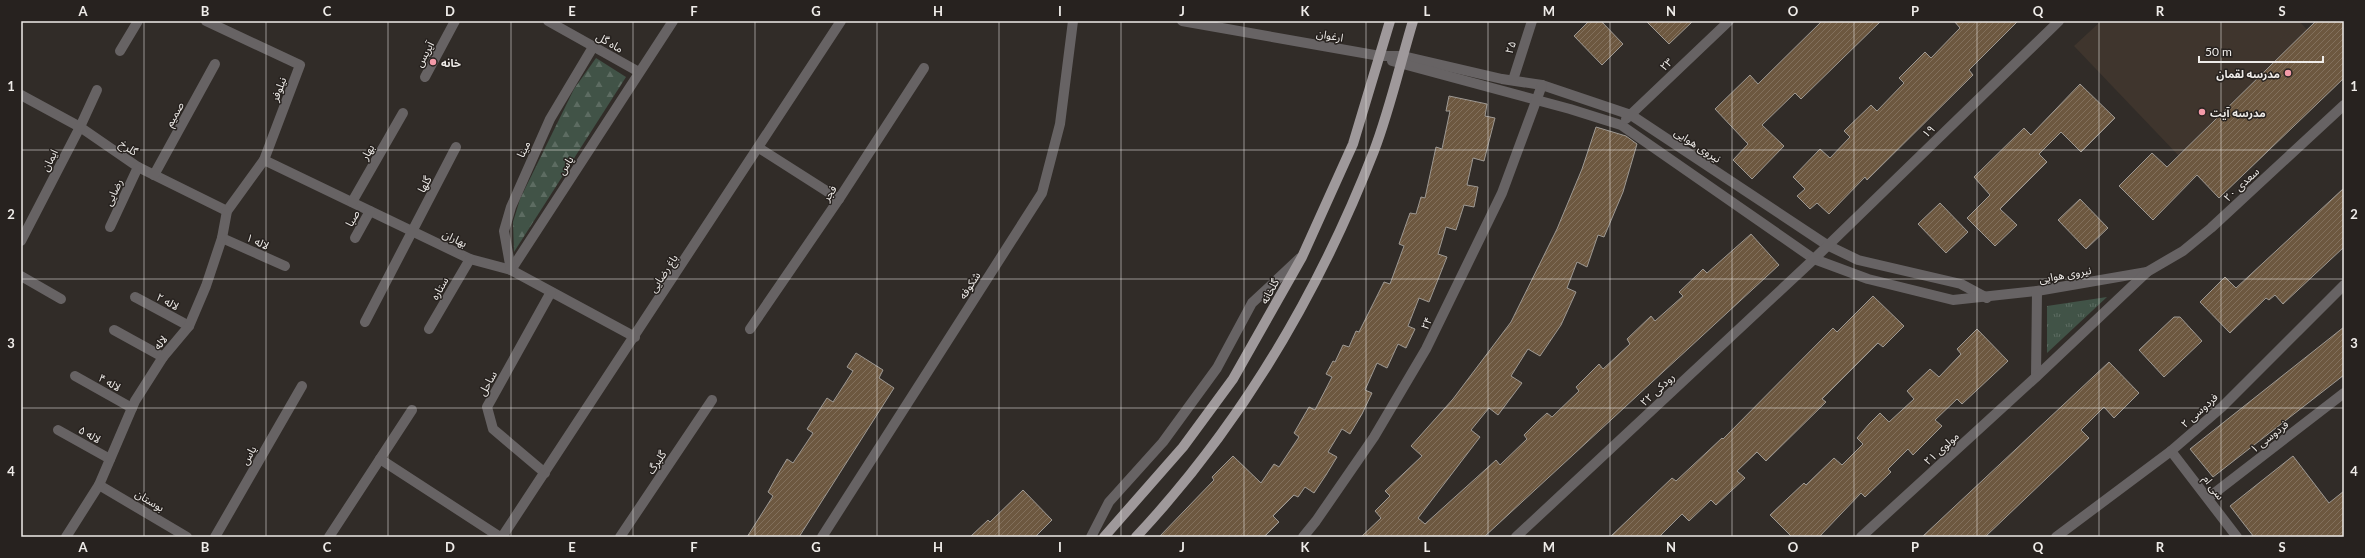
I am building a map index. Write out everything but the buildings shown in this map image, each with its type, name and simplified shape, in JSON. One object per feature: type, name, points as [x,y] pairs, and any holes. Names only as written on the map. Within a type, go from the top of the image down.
[{"type":"main road","name":"گلخانه","points":[[1104,537],[1183,447],[1233,379],[1302,257],[1353,144],[1390,21]]},
{"type":"main road","points":[[1136,537],[1199,462],[1252,392],[1323,267],[1374,150],[1413,21]]},
{"type":"street","points":[[120,51],[138,21]]},
{"type":"street","name":"نیلوفر","points":[[206,21],[300,66],[264,160],[227,212]]},
{"type":"street","name":"آیریس","points":[[425,77],[455,21]]},
{"type":"street","name":"ماه گل","points":[[548,21],[639,72]]},
{"type":"street","name":"یاس","points":[[511,270],[673,21]]},
{"type":"street","name":"باغ رضایی","points":[[501,537],[635,337],[841,21]]},
{"type":"street","name":"شکوفه","points":[[822,537],[1042,193],[1060,124],[1073,21]]},
{"type":"street","name":"۲۵","points":[[1513,80],[1532,21]]},
{"type":"street","name":"۲۳","points":[[1621,125],[1729,21]]},
{"type":"street","name":"۱۹","points":[[1814,259],[2059,21]]},
{"type":"street","name":"ارغوان","points":[[1187,22],[1402,60]]},
{"type":"street","name":"مینا","points":[[511,270],[504,231],[511,207],[550,120],[593,47]]},
{"type":"street","name":"نیروی هوایی","points":[[1402,60],[1542,85],[1631,115],[1827,245],[1858,260],[1961,284],[1987,298]]},
{"type":"street","name":"نیروی هوایی","points":[[1402,60],[1621,125],[1814,259],[1868,279],[1953,300],[1987,298],[2037,291],[2147,272]]},
{"type":"street","name":"صمیم","points":[[154,175],[215,64]]},
{"type":"street","name":"فجر","points":[[750,328],[839,199],[924,68]]},
{"type":"street","name":"۲۴","points":[[1303,537],[1316,521],[1374,437],[1426,350],[1502,193],[1535,99],[1542,85]]},
{"type":"street","name":"ایمان","points":[[21,241],[80,127],[97,90]]},
{"type":"street","name":"گلرخ","points":[[21,95],[80,127],[138,168],[227,212]]},
{"type":"street","name":"سعدی ۲۰","points":[[2147,272],[2183,251],[2211,228],[2344,105]]},
{"type":"street","name":"بهار","points":[[352,202],[403,113]]},
{"type":"street","name":"گلها","points":[[365,322],[456,147]]},
{"type":"street","points":[[759,148],[839,199]]},
{"type":"street","name":"بهاران","points":[[264,160],[470,259],[511,270],[635,337]]},
{"type":"street","name":"رضایی","points":[[110,227],[138,168]]},
{"type":"street","name":"صبا","points":[[355,238],[370,211]]},
{"type":"street","name":"لاله","points":[[66,537],[99,485],[132,408],[163,357],[189,326],[206,286],[222,238],[227,212]]},
{"type":"street","name":"لاله ۱","points":[[222,238],[285,266]]},
{"type":"street","points":[[1091,537],[1110,502],[1163,442],[1217,368],[1252,303],[1302,257]]},
{"type":"street","name":"ستاره","points":[[429,329],[470,259]]},
{"type":"street","name":"رودکی ۲۲","points":[[1516,537],[1814,259]]},
{"type":"street","name":"مولوی ۲۱","points":[[1861,537],[2036,377],[2147,272]]},
{"type":"street","points":[[21,276],[61,299]]},
{"type":"street","name":"فردوسی ۲","points":[[2056,537],[2171,451],[2222,407],[2344,285]]},
{"type":"street","points":[[2036,377],[2037,291]]},
{"type":"street","name":"ساحل","points":[[545,473],[493,429],[487,407],[551,292]]},
{"type":"street","name":"لاله ۲","points":[[135,298],[189,326]]},
{"type":"street","points":[[114,330],[163,357]]},
{"type":"street","name":"لاله ۴","points":[[75,376],[132,408]]},
{"type":"street","name":"یاس","points":[[215,537],[302,386]]},
{"type":"street","name":"فردوسی ۱","points":[[2208,498],[2344,393]]},
{"type":"street","name":"گلبرگ","points":[[620,537],[712,400]]},
{"type":"street","points":[[329,537],[412,410]]},
{"type":"street","name":"لاله ۵","points":[[58,430],[110,459]]},
{"type":"street","name":"سی ام","points":[[2171,451],[2237,537]]},
{"type":"street","points":[[380,459],[501,537]]},
{"type":"street","name":"بوستان","points":[[99,485],[187,537]]},
{"type":"shaded area","name":"مدرسه آیت","points":[[2101,21],[2299,21],[2344,69],[2344,78],[2219,198],[2074,46]]},
{"type":"green space","points":[[596,58],[626,77],[514,252],[513,222],[520,199],[574,89]]},
{"type":"green space","points":[[2107,297],[2047,353],[2047,306]]},
{"type":"place","name":"خانه","points":[[433,62]]},
{"type":"place","name":"مدرسه لقمان","points":[[2288,73]]},
{"type":"place","name":"مدرسه آیت","points":[[2202,112]]}]
